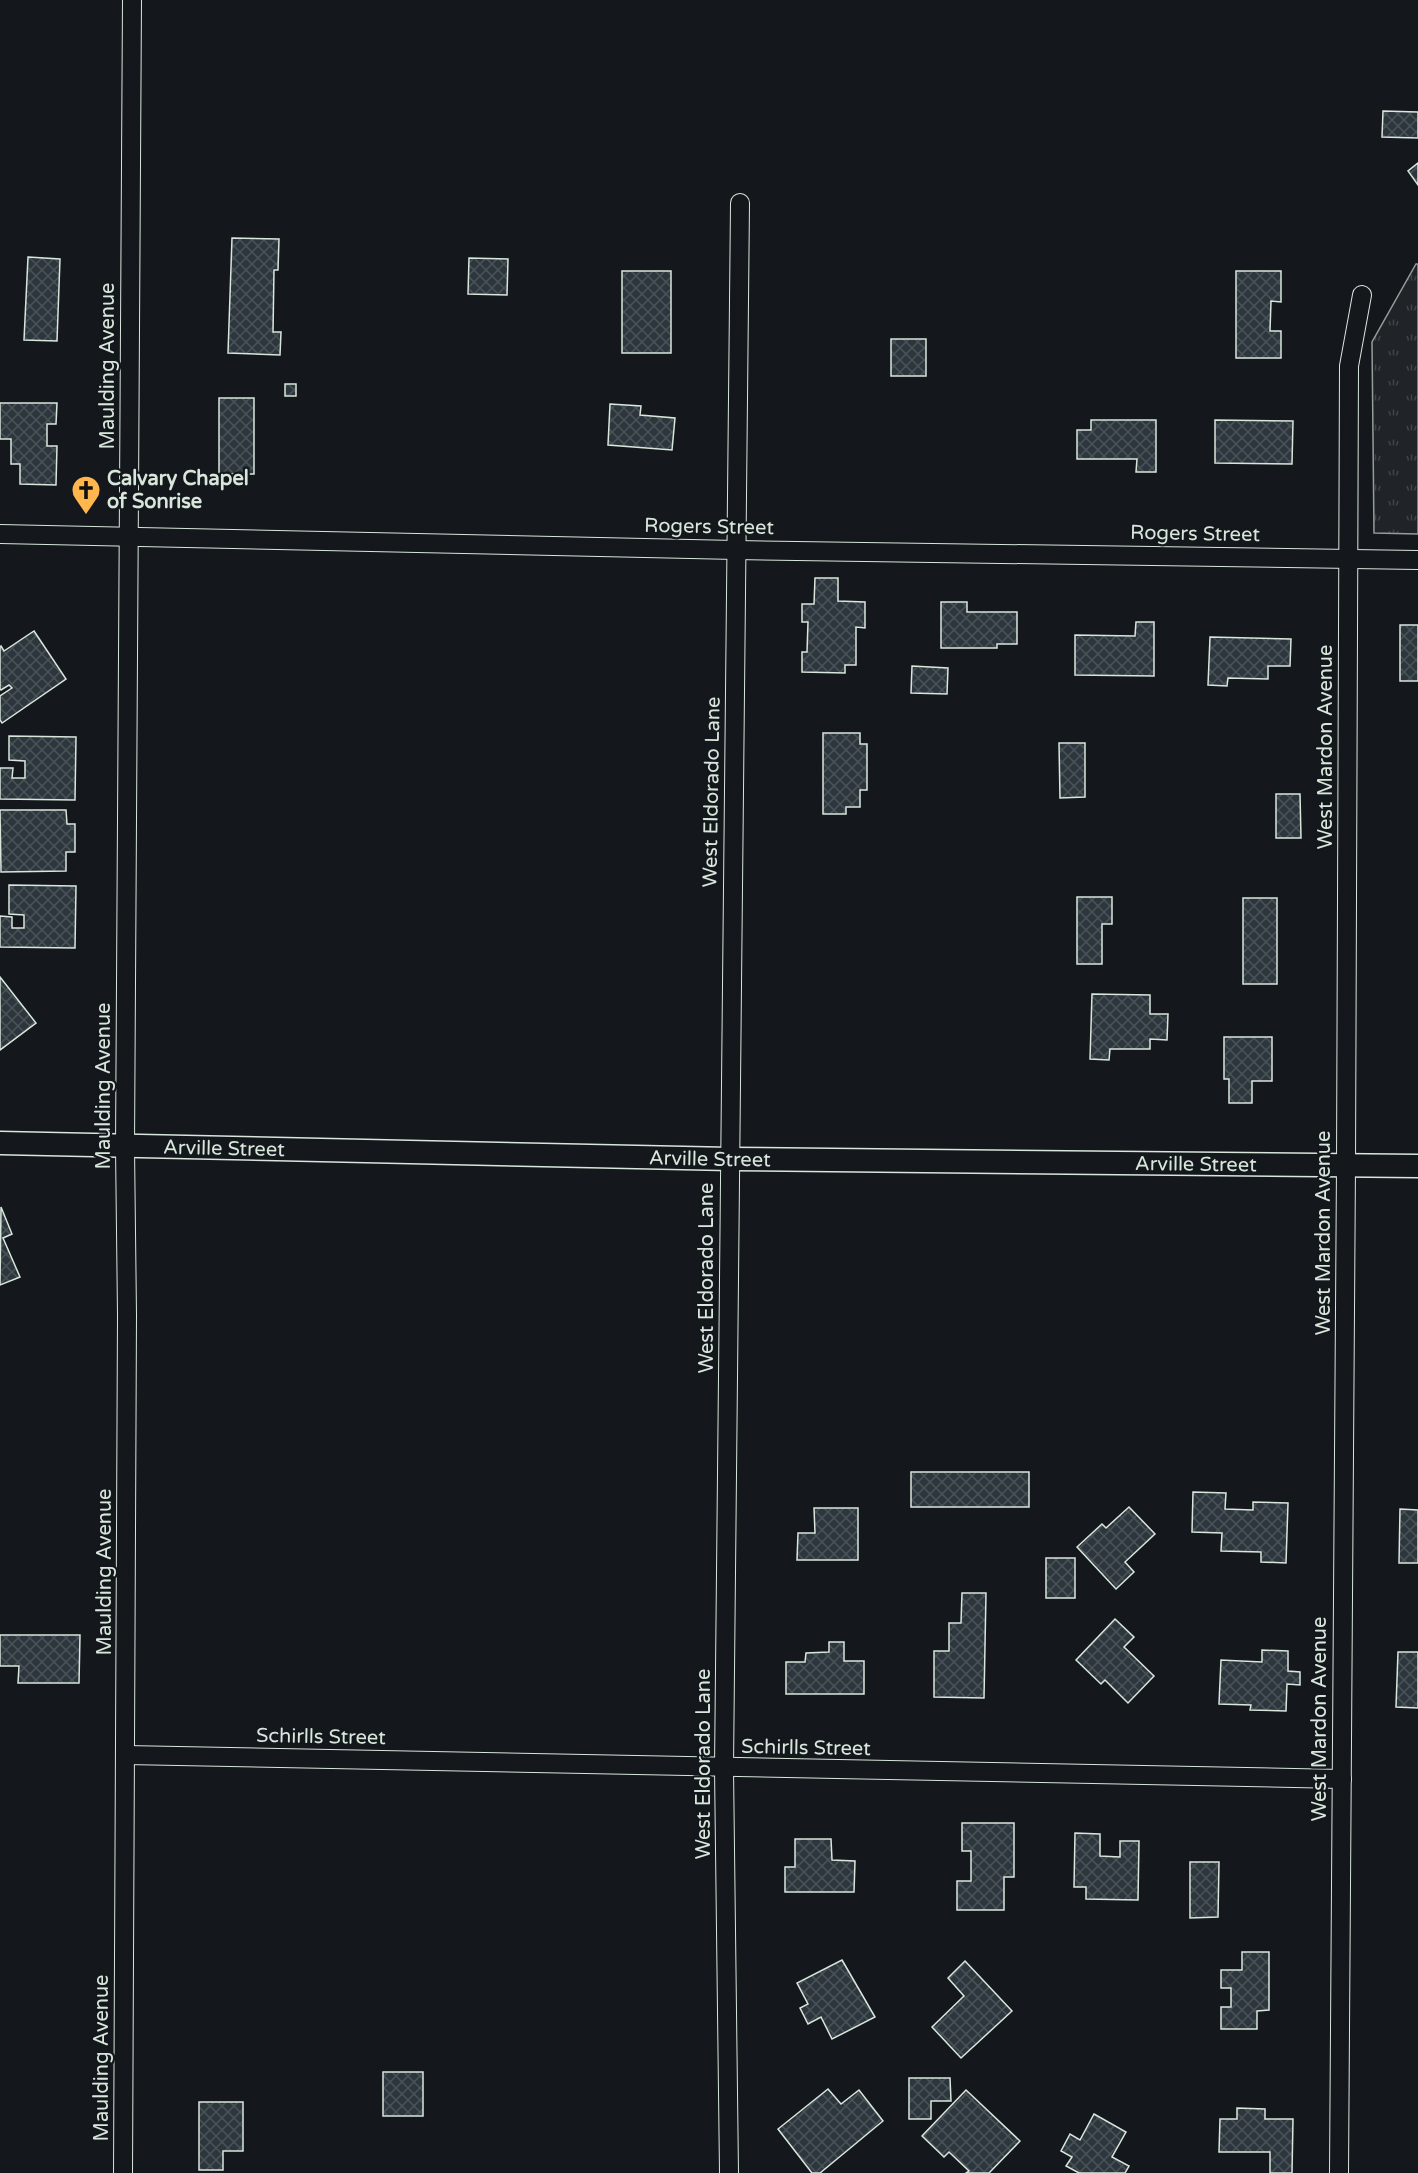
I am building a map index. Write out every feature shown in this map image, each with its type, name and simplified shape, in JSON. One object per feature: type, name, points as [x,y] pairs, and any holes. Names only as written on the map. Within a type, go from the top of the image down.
[{"type":"street","name":"Maulding Avenue","points":[[123,2173],[127,1315],[124,1147],[132,0]]},
{"type":"street","name":"West Eldorado Lane","points":[[729,2173],[724,1767],[740,203]]},
{"type":"street","name":"West Mardon Avenue","points":[[1339,2173],[1346,1165],[1348,366],[1362,295]]},
{"type":"street","name":"Rogers Street","points":[[0,534],[736,550],[1418,560]]},
{"type":"street","name":"Arville Street","points":[[0,1143],[729,1159],[1418,1166]]},
{"type":"street","name":"Schirlls Street","points":[[126,1755],[1342,1779]]},
{"type":"green space","points":[[1418,264],[1418,534],[1374,533],[1372,342]]},
{"type":"building","points":[[1383,111],[1418,112],[1418,138],[1382,137]]},
{"type":"building","points":[[1418,163],[1418,185],[1408,171]]},
{"type":"building","points":[[232,238],[279,239],[278,270],[274,270],[273,332],[281,332],[280,355],[228,353]]},
{"type":"building","points":[[28,257],[60,259],[57,341],[24,340]]},
{"type":"building","points":[[469,258],[508,259],[507,295],[468,294]]},
{"type":"building","points":[[622,271],[671,271],[671,353],[622,353]]},
{"type":"building","points":[[1236,271],[1281,271],[1281,302],[1271,301],[1270,331],[1281,331],[1281,358],[1236,358]]},
{"type":"building","points":[[891,339],[926,339],[926,376],[891,376]]},
{"type":"building","points":[[285,384],[296,384],[296,396],[285,396]]},
{"type":"building","points":[[219,398],[254,398],[254,474],[219,474]]},
{"type":"building","points":[[0,403],[57,403],[56,424],[47,424],[47,446],[57,446],[56,485],[20,484],[20,464],[11,464],[11,439],[0,439]]},
{"type":"building","points":[[610,404],[641,406],[640,415],[675,418],[672,450],[608,445]]},
{"type":"building","points":[[1091,420],[1156,420],[1156,472],[1136,472],[1137,459],[1077,459],[1077,430],[1091,430]]},
{"type":"building","points":[[1215,420],[1293,421],[1292,464],[1215,463]]},
{"type":"building","points":[[815,578],[838,578],[838,601],[865,602],[865,628],[856,627],[856,665],[845,665],[845,673],[802,672],[802,652],[807,652],[808,622],[802,622],[802,604],[814,604]]},
{"type":"building","points":[[941,602],[967,602],[967,612],[1017,612],[1017,644],[997,644],[997,648],[941,648]]},
{"type":"building","points":[[1136,622],[1154,622],[1154,676],[1075,675],[1075,635],[1135,636]]},
{"type":"building","points":[[1400,625],[1418,625],[1418,681],[1400,681]]},
{"type":"building","points":[[34,631],[66,679],[2,723],[0,696],[12,688],[9,685],[0,689],[0,647],[4,651]]},
{"type":"building","points":[[1210,637],[1291,639],[1290,666],[1268,666],[1268,679],[1228,678],[1227,686],[1208,685]]},
{"type":"building","points":[[912,666],[948,668],[947,694],[911,693]]},
{"type":"building","points":[[823,733],[860,733],[860,744],[867,744],[867,790],[860,790],[860,807],[846,807],[846,814],[823,814]]},
{"type":"building","points":[[9,736],[76,737],[75,800],[0,799],[0,768],[13,768],[12,778],[25,778],[25,761],[9,760]]},
{"type":"building","points":[[1059,743],[1085,743],[1085,797],[1060,798]]},
{"type":"building","points":[[1276,794],[1300,794],[1301,838],[1276,838]]},
{"type":"building","points":[[0,810],[66,810],[67,824],[75,824],[75,852],[66,852],[66,871],[1,872]]},
{"type":"building","points":[[9,885],[76,886],[75,948],[0,947],[0,916],[12,917],[12,928],[24,928],[24,915],[9,914]]},
{"type":"building","points":[[1077,897],[1112,897],[1112,924],[1102,924],[1102,964],[1077,964]]},
{"type":"building","points":[[1243,898],[1277,898],[1277,984],[1243,984]]},
{"type":"building","points":[[0,977],[36,1023],[0,1050]]},
{"type":"building","points":[[1092,994],[1150,995],[1150,1014],[1168,1014],[1167,1040],[1150,1039],[1150,1049],[1110,1049],[1109,1060],[1090,1059]]},
{"type":"building","points":[[1224,1037],[1272,1037],[1272,1081],[1252,1081],[1252,1103],[1229,1103],[1229,1079],[1224,1079]]},
{"type":"building","points":[[1,1207],[12,1234],[3,1238],[20,1277],[0,1285]]},
{"type":"building","points":[[911,1472],[1029,1472],[1029,1507],[911,1507]]},
{"type":"building","points":[[1193,1492],[1226,1493],[1225,1509],[1253,1510],[1253,1502],[1288,1503],[1286,1563],[1261,1562],[1261,1552],[1221,1551],[1222,1533],[1192,1532]]},
{"type":"building","points":[[1129,1507],[1155,1534],[1125,1562],[1134,1572],[1116,1589],[1077,1547],[1102,1524],[1106,1528]]},
{"type":"building","points":[[814,1508],[858,1508],[858,1560],[797,1560],[798,1533],[815,1533]]},
{"type":"building","points":[[1400,1509],[1418,1510],[1418,1563],[1399,1563]]},
{"type":"building","points":[[1046,1558],[1075,1558],[1075,1598],[1046,1598]]},
{"type":"building","points":[[962,1593],[986,1593],[984,1698],[934,1697],[934,1651],[949,1651],[949,1623],[961,1623]]},
{"type":"building","points":[[1115,1619],[1134,1637],[1124,1647],[1154,1676],[1128,1703],[1105,1680],[1101,1684],[1076,1660]]},
{"type":"building","points":[[0,1635],[80,1635],[79,1683],[18,1683],[19,1666],[0,1666]]},
{"type":"building","points":[[829,1642],[844,1642],[844,1661],[864,1661],[864,1694],[786,1694],[786,1662],[805,1662],[806,1653],[829,1652]]},
{"type":"building","points":[[1262,1650],[1288,1651],[1288,1671],[1300,1672],[1300,1685],[1287,1684],[1286,1711],[1250,1710],[1251,1705],[1219,1704],[1221,1660],[1262,1662]]},
{"type":"building","points":[[1398,1652],[1418,1652],[1418,1708],[1396,1707]]},
{"type":"building","points":[[962,1823],[1014,1823],[1014,1877],[1004,1877],[1004,1910],[957,1910],[957,1881],[971,1881],[971,1851],[962,1851]]},
{"type":"building","points":[[1075,1833],[1100,1834],[1100,1856],[1120,1857],[1120,1841],[1139,1841],[1138,1900],[1086,1899],[1086,1887],[1074,1887]]},
{"type":"building","points":[[795,1839],[831,1839],[832,1860],[855,1861],[854,1892],[785,1892],[785,1867],[795,1867]]},
{"type":"building","points":[[1190,1862],[1219,1862],[1218,1917],[1190,1918]]},
{"type":"building","points":[[1242,1952],[1269,1952],[1269,2010],[1257,2011],[1257,2029],[1221,2029],[1221,2007],[1231,2007],[1231,1988],[1221,1988],[1221,1970],[1242,1970]]},
{"type":"building","points":[[842,1960],[875,2017],[832,2039],[821,2017],[808,2024],[800,2008],[808,2004],[797,1983]]},
{"type":"building","points":[[965,1961],[1012,2011],[961,2058],[932,2027],[964,1996],[948,1978]]},
{"type":"building","points":[[383,2072],[423,2072],[423,2116],[383,2116]]},
{"type":"building","points":[[909,2078],[950,2078],[951,2101],[931,2101],[931,2119],[909,2119]]},
{"type":"building","points":[[828,2089],[841,2104],[859,2090],[883,2121],[820,2173],[812,2173],[778,2129]]},
{"type":"building","points":[[966,2090],[1020,2141],[989,2173],[966,2173],[969,2171],[949,2152],[944,2157],[922,2136]]},
{"type":"building","points":[[199,2102],[243,2102],[243,2151],[223,2151],[223,2170],[199,2170]]},
{"type":"building","points":[[1237,2108],[1265,2109],[1265,2119],[1293,2119],[1292,2173],[1270,2173],[1270,2152],[1219,2152],[1220,2119],[1237,2119]]},
{"type":"building","points":[[1094,2114],[1126,2132],[1112,2157],[1129,2166],[1125,2173],[1079,2173],[1066,2166],[1072,2157],[1061,2151],[1070,2134],[1080,2140]]},
{"type":"place","name":"Calvary Chapel of Sonrise","points":[[86,516]]}]
